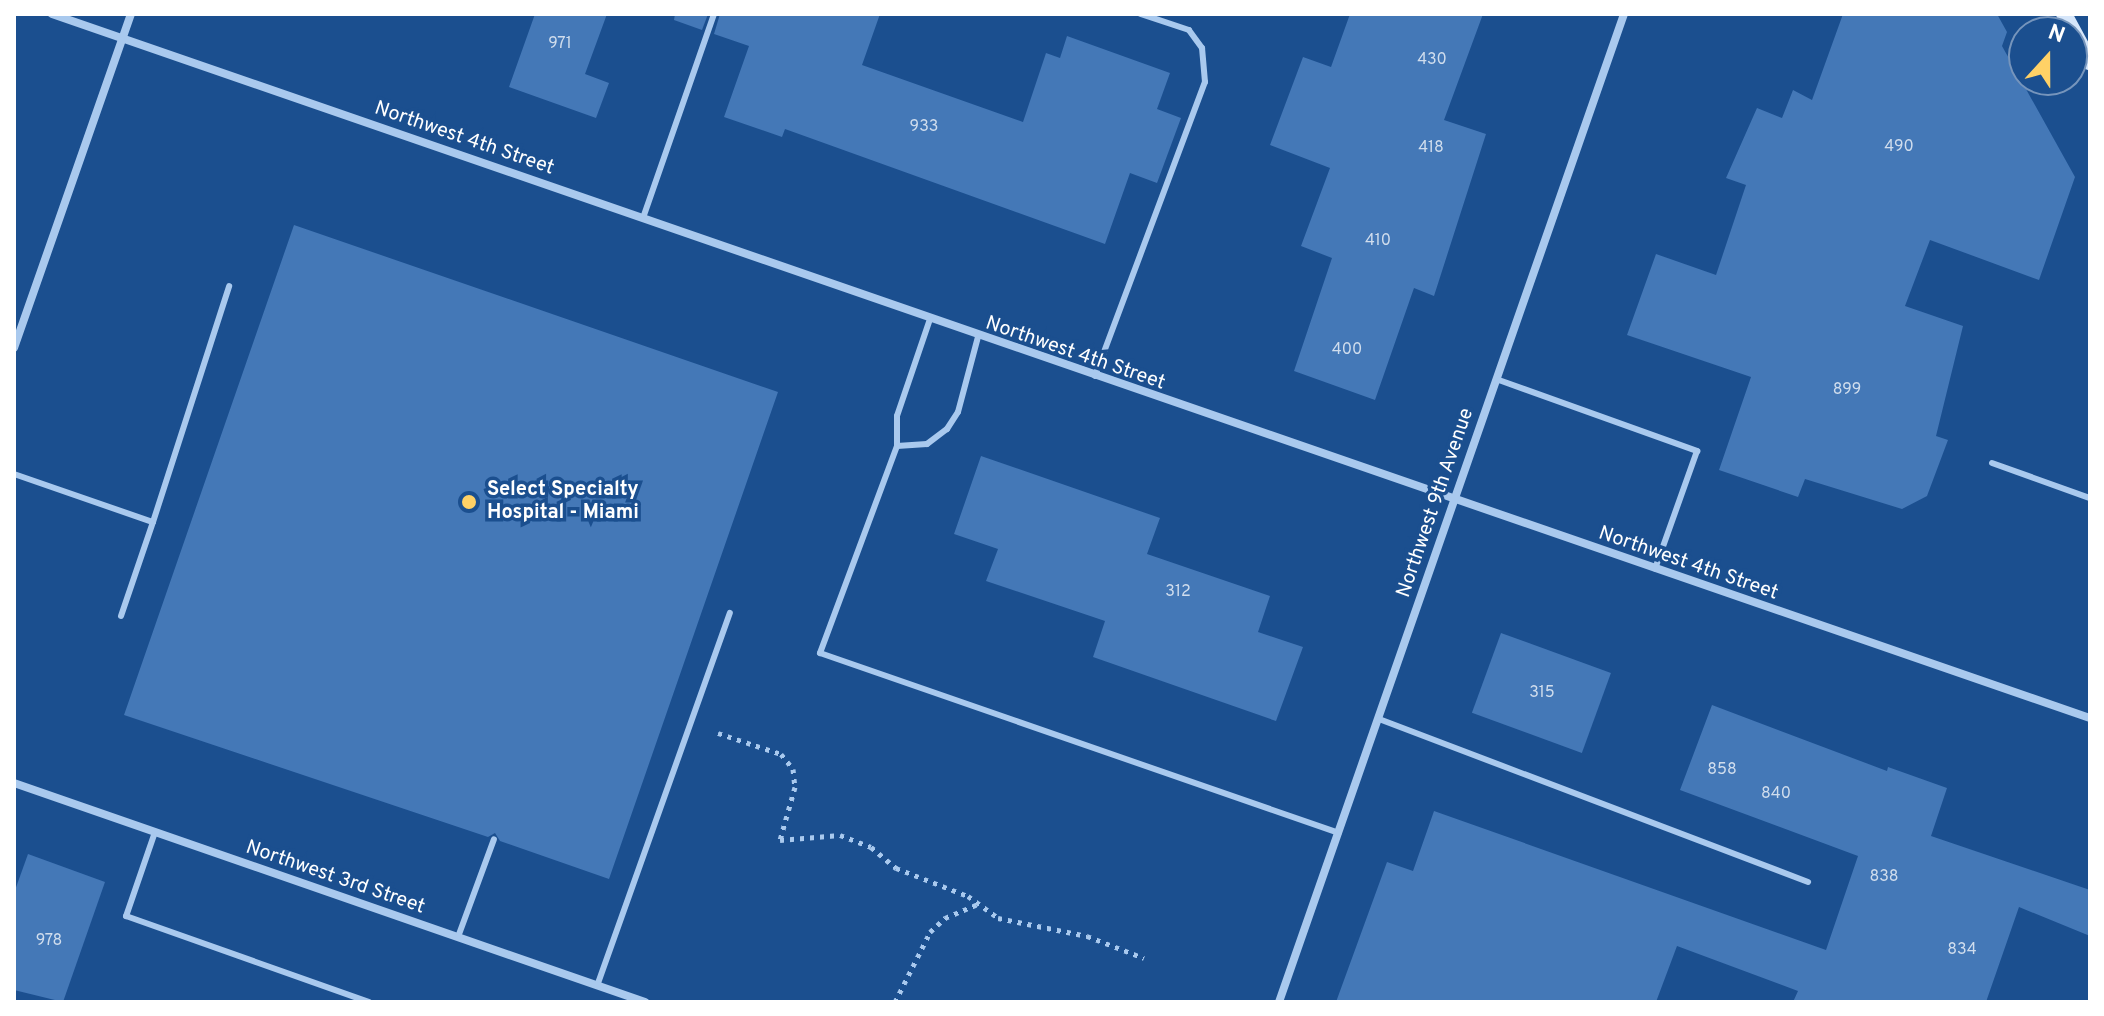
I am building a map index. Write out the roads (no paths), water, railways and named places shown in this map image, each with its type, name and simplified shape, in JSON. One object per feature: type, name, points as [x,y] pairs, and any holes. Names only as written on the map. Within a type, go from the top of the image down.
[{"type":"main road","points":[[2064,14],[2090,62]]},
{"type":"street","name":"Northwest 4th Street","points":[[52,14],[1094,378],[2090,718]]},
{"type":"street","points":[[14,348],[131,14]]},
{"type":"street","name":"Northwest 9th Avenue","points":[[1279,1002],[1624,14]]},
{"type":"street","name":"Northwest 3rd Street","points":[[14,783],[645,1002]]},
{"type":"lane","points":[[643,218],[714,14]]},
{"type":"lane","points":[[1094,378],[1205,82],[1202,48],[1189,30],[1141,14]]},
{"type":"lane","points":[[121,616],[229,286]]},
{"type":"lane","points":[[930,319],[897,416],[897,446],[820,653],[1339,833]]},
{"type":"lane","points":[[897,446],[927,444],[947,429],[958,412],[978,337]]},
{"type":"lane","points":[[1496,379],[1697,451],[1655,569]]},
{"type":"lane","points":[[1992,463],[2090,498]]},
{"type":"lane","points":[[14,474],[153,522]]},
{"type":"lane","points":[[597,986],[730,613]]},
{"type":"lane","points":[[1379,719],[1808,882]]},
{"type":"lane","points":[[155,832],[126,916],[369,1002]]},
{"type":"lane","points":[[458,937],[494,839]]},
{"type":"place","name":"Select Specialty Hospital - Miami","points":[[469,502]]}]
